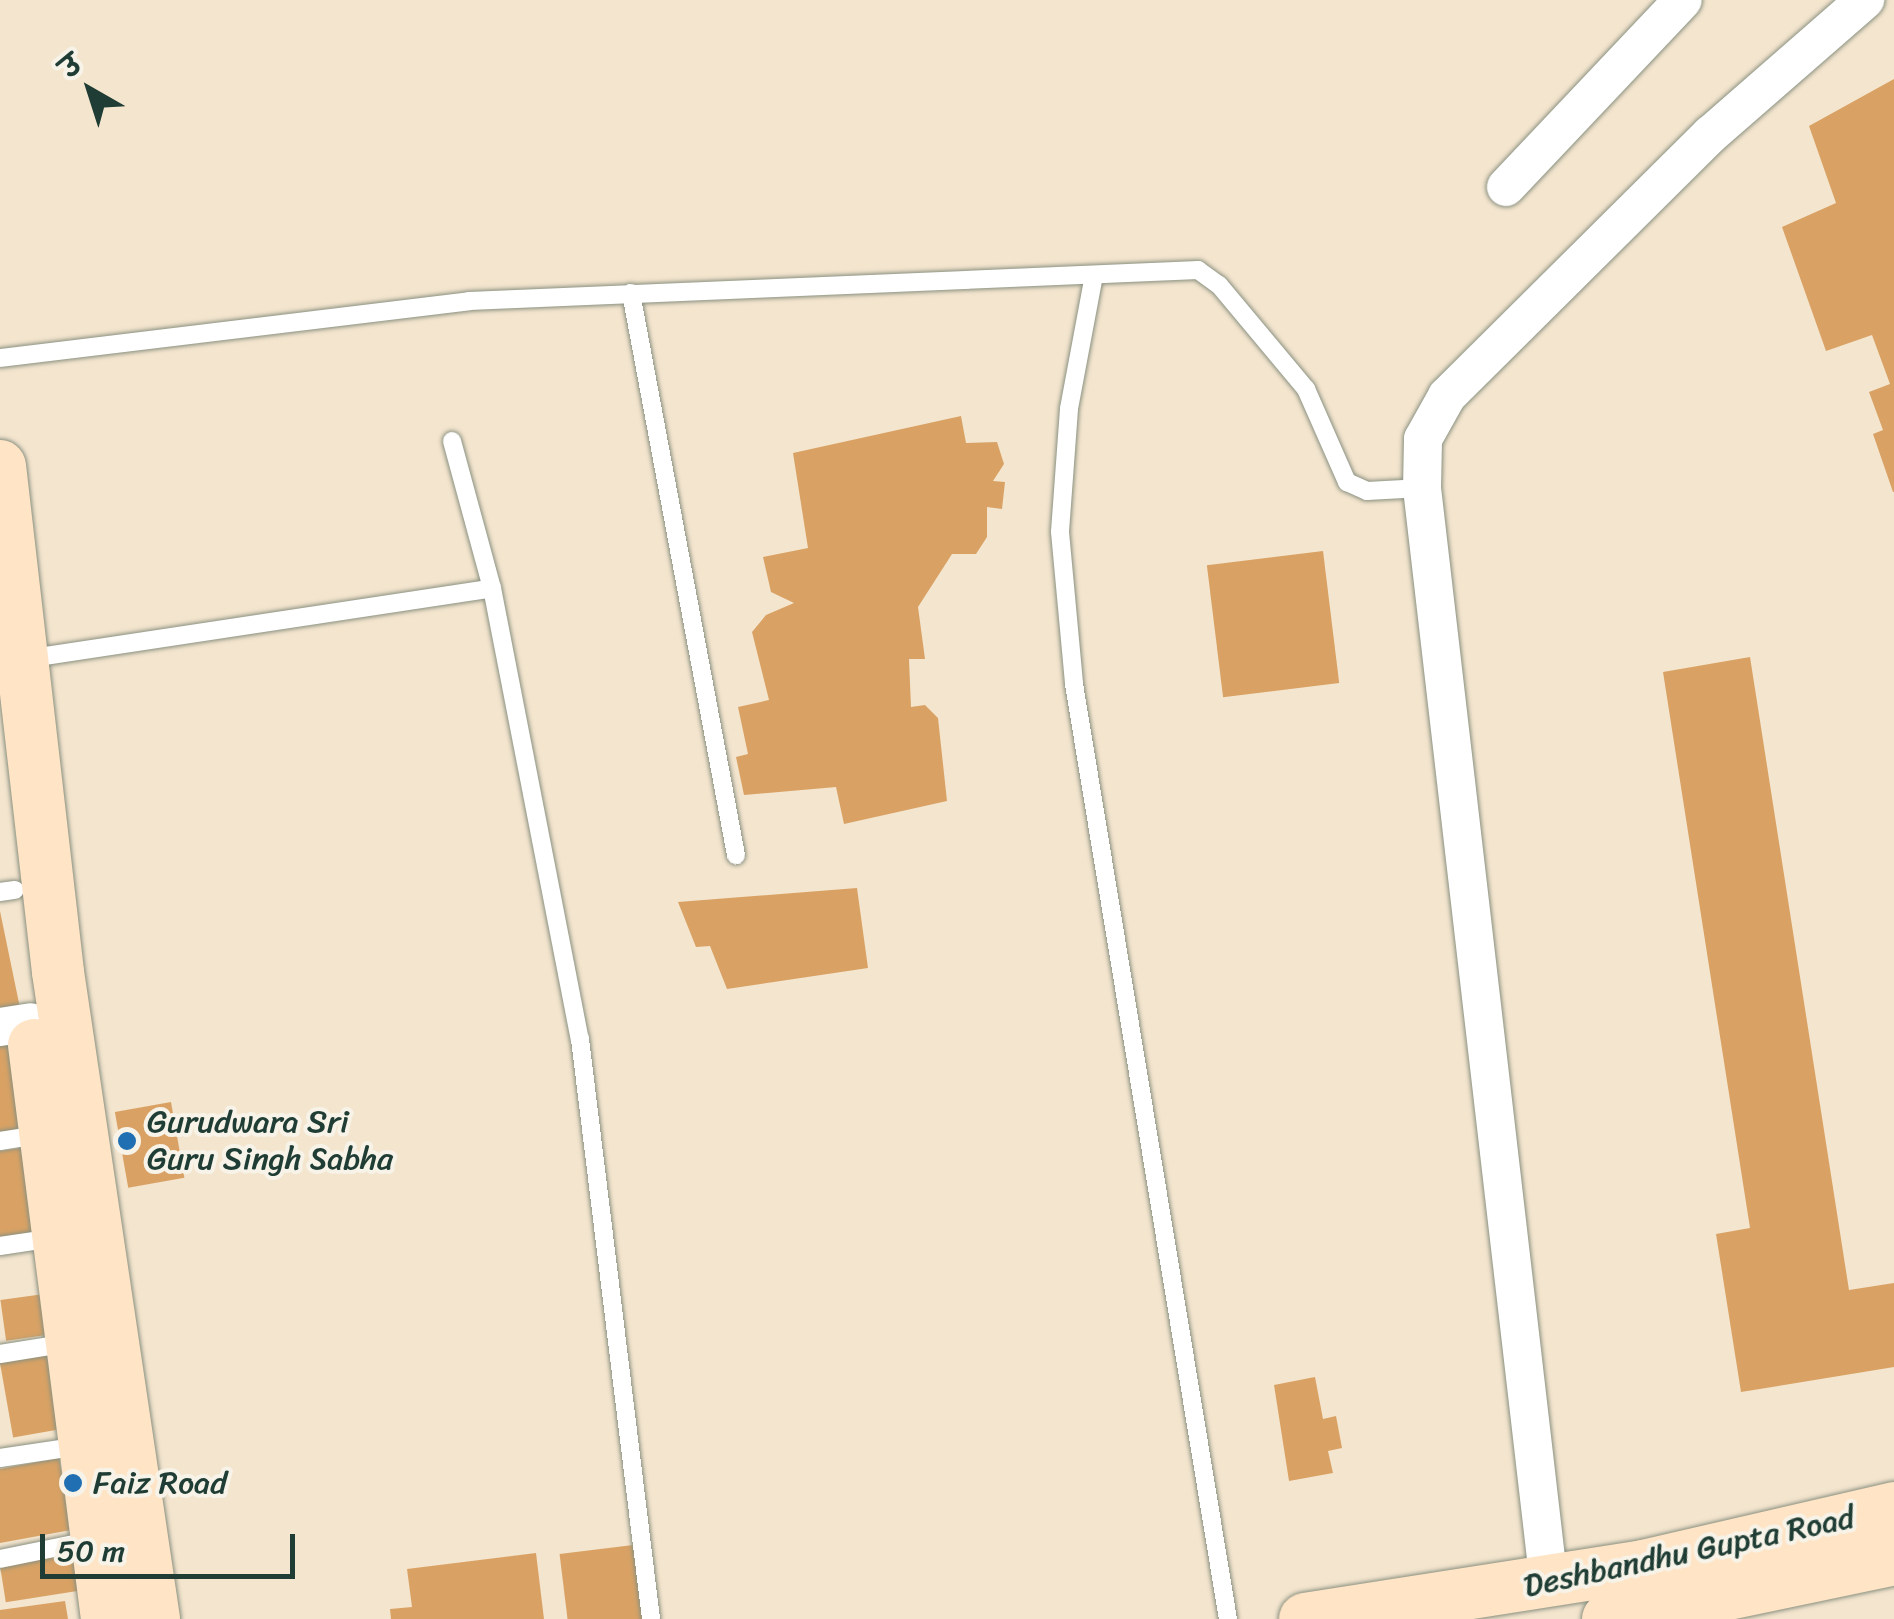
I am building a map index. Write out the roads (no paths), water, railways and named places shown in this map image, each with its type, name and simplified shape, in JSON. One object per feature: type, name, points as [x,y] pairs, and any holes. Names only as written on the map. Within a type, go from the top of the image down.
[{"type":"street","points":[[1506,187],[1683,0]]},
{"type":"street","points":[[1559,1601],[1422,488],[1423,440],[1447,396],[1710,135],[1866,0]]},
{"type":"street","points":[[0,466],[10,661],[154,1619]]},
{"type":"street","points":[[0,778],[23,1137],[60,1237],[107,1619]]},
{"type":"street","name":"Deshbandhu Gupta Road","points":[[1304,1619],[1559,1601],[1894,1508]]},
{"type":"street","name":"Deshbandhu Gupta Road","points":[[1608,1619],[1894,1559]]},
{"type":"lane","points":[[0,358],[469,301],[1198,270],[1219,285],[1306,390],[1347,482],[1367,491],[1422,488]]},
{"type":"lane","points":[[1094,275],[1069,409],[1060,532],[1074,684],[1228,1619]]},
{"type":"lane","points":[[631,293],[736,855]]},
{"type":"lane","points":[[452,441],[492,588],[580,1039],[650,1619]]},
{"type":"lane","points":[[10,661],[492,588]]},
{"type":"lane","points":[[0,1246],[60,1237]]},
{"type":"lane","points":[[0,1354],[73,1343]]},
{"type":"lane","points":[[0,1458],[86,1445]]},
{"type":"lane","points":[[0,1559],[98,1539]]},
{"type":"place","name":"Gurudwara Sri Guru Singh Sabha","points":[[127,1141]]},
{"type":"place","name":"Faiz Road","points":[[73,1483]]}]
